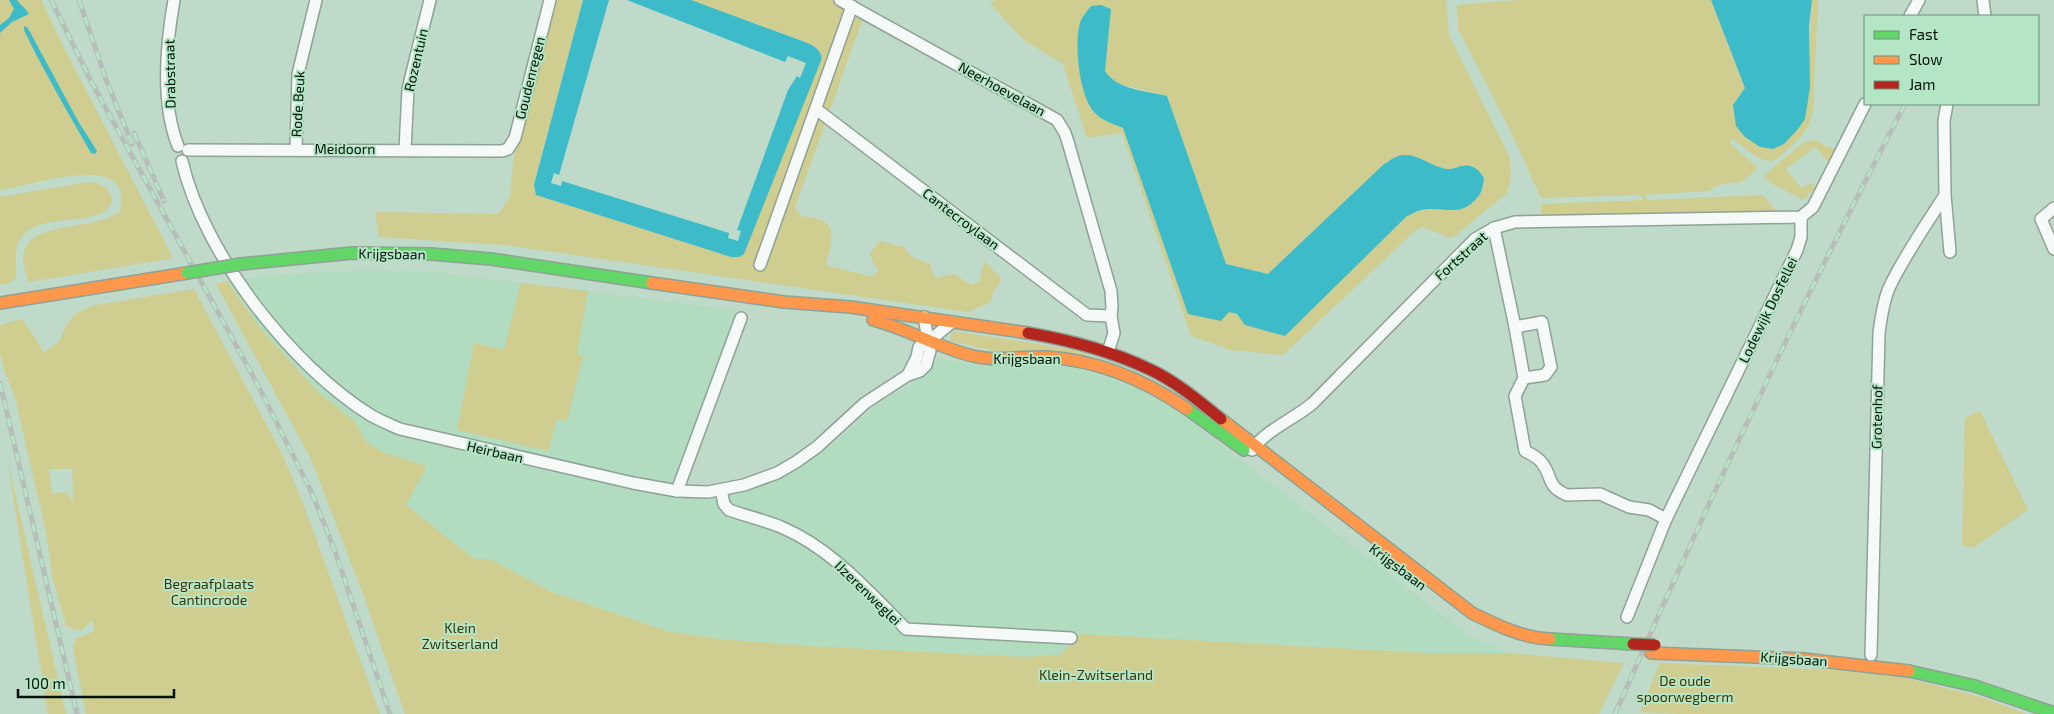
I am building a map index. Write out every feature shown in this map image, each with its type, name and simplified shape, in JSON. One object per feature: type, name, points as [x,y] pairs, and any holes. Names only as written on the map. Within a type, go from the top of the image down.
[{"type":"main road","name":"Krijgsbaan","points":[[5,302],[241,264],[352,253],[460,256],[784,302],[850,307],[1045,336],[1108,352],[1150,369],[1169,380],[1209,408],[1252,449],[1452,608],[1496,635],[1531,646],[1548,649],[1653,649],[1806,658],[1895,669],[1988,691],[2054,713]]},
{"type":"main road","name":"Krijgsbaan","points":[[784,302],[802,308],[890,323],[951,350],[988,359],[1053,357],[1117,371],[1174,399],[1252,449]]},
{"type":"main road","name":"Krijgsbaan","points":[[1653,649],[1810,650],[1871,655],[1955,671],[2054,703]]},
{"type":"street","name":"Drabstraat","points":[[174,0],[167,67],[172,124],[183,148]]},
{"type":"street","name":"Rode Beuk","points":[[296,149],[298,74],[316,0]]},
{"type":"street","name":"Rozentuin","points":[[405,150],[408,89],[430,0]]},
{"type":"street","name":"Goudenregen","points":[[502,150],[508,149],[515,138],[550,0]]},
{"type":"street","name":"Neerhoevelaan","points":[[840,0],[1056,120],[1065,133],[1111,292],[1112,307],[1110,316],[1114,333],[1108,352]]},
{"type":"street","points":[[1910,15],[1918,0]]},
{"type":"street","points":[[1983,0],[1985,15]]},
{"type":"street","points":[[760,265],[852,6]]},
{"type":"street","points":[[1801,217],[1813,207],[1865,105]]},
{"type":"street","points":[[1946,105],[1944,121],[1945,195],[1950,252]]},
{"type":"street","name":"Cantecroylaan","points":[[816,109],[1087,314],[1110,316]]},
{"type":"street","name":"Meidoorn","points":[[183,148],[502,150]]},
{"type":"street","name":"Heirbaan","points":[[183,148],[188,155],[182,162],[187,184],[202,219],[225,261],[254,303],[316,371],[350,400],[374,417],[400,429],[453,442],[677,491],[708,492],[721,490],[760,480],[796,462],[817,447],[865,403],[908,375],[917,357],[919,347],[952,322]]},
{"type":"street","name":"Grotenhof","points":[[1871,655],[1879,333],[1889,288],[1914,243],[1945,195]]},
{"type":"street","points":[[2054,208],[2041,218],[2054,248]]},
{"type":"street","name":"Fortstraat","points":[[1252,449],[1262,437],[1300,414],[1313,403],[1455,258],[1475,239],[1494,228],[1515,222],[1801,217]]},
{"type":"street","name":"Lodewijk Dosfellei","points":[[1627,617],[1666,519],[1797,250],[1801,237],[1801,217]]},
{"type":"street","points":[[1494,228],[1524,378],[1515,396],[1525,451],[1541,462],[1554,487],[1567,495],[1600,494],[1629,507],[1649,510],[1666,519]]},
{"type":"street","points":[[677,491],[741,318]]},
{"type":"street","points":[[924,318],[929,341]]},
{"type":"street","points":[[1515,327],[1542,322],[1551,367],[1546,375],[1524,378]]},
{"type":"street","name":"IJzerenweglei","points":[[721,490],[724,504],[729,510],[781,527],[830,556],[906,629],[1071,638]]},
{"type":"shaded area","points":[[367,270],[434,272],[736,310],[670,495],[705,497],[748,490],[786,476],[835,443],[877,405],[921,378],[939,358],[975,365],[1077,368],[1133,386],[1177,411],[1468,635],[1507,653],[1427,653],[1080,634],[1060,656],[1024,657],[827,647],[728,640],[670,632],[549,591],[490,559],[474,560],[406,504],[427,466],[387,454],[367,443],[355,423],[317,391],[259,327],[227,281],[272,275]]},
{"type":"green space","points":[[0,0],[41,0],[173,258],[29,282],[23,261],[27,246],[37,236],[52,230],[105,219],[119,212],[121,192],[113,181],[98,176],[78,175],[0,190]]},
{"type":"green space","points":[[556,0],[583,0],[534,184],[536,195],[731,257],[739,257],[820,52],[805,42],[691,0],[831,0],[863,18],[795,207],[801,216],[821,220],[830,227],[831,239],[826,263],[829,266],[873,277],[879,270],[873,263],[870,253],[880,241],[903,246],[912,257],[930,264],[936,278],[955,274],[971,285],[980,281],[984,261],[1002,279],[993,292],[991,302],[968,312],[505,245],[379,237],[375,212],[498,214],[510,197],[513,161]]},
{"type":"green space","points":[[995,0],[1446,0],[1449,35],[1510,158],[1511,177],[1507,193],[1455,236],[1450,238],[1423,227],[1416,230],[1283,355],[1231,350],[1191,336],[1122,133],[1087,138],[1063,64],[1025,41],[990,4]],"holes":[[[1101,5],[1111,9],[1105,71],[1111,80],[1120,84],[1167,96],[1225,264],[1268,274],[1384,164],[1403,156],[1417,158],[1448,169],[1461,167],[1478,170],[1484,178],[1483,189],[1456,211],[1431,209],[1407,216],[1285,336],[1229,312],[1188,314],[1123,128],[1104,120]]]},
{"type":"green space","points":[[1519,0],[1711,0],[1745,88],[1733,105],[1784,144],[1805,119],[1812,0],[1818,0],[1813,110],[1807,128],[1800,138],[1778,158],[1770,161],[1755,155],[1733,139],[1729,143],[1758,168],[1741,182],[1718,185],[1708,191],[1645,195],[1648,200],[1763,195],[1777,212],[1776,215],[1541,217],[1541,204],[1644,200],[1641,195],[1541,198],[1511,132],[1458,29],[1457,5]]},
{"type":"green space","points":[[1816,140],[1825,146],[1835,149],[1828,162],[1815,147],[1786,169],[1801,188],[1811,183],[1815,188],[1803,200],[1771,183],[1764,176],[1804,142]]},
{"type":"green space","points":[[89,182],[101,185],[109,192],[112,201],[105,210],[94,216],[80,219],[49,222],[35,227],[24,234],[16,251],[16,278],[10,283],[0,285],[0,197]]},
{"type":"green space","name":"Klein Zwitserland","points":[[227,281],[259,327],[317,391],[356,423],[367,443],[387,454],[427,466],[406,505],[474,559],[490,559],[549,591],[670,632],[728,640],[827,647],[1024,657],[1060,655],[1080,634],[1427,653],[1507,653],[1624,663],[1599,714],[405,714],[363,594],[311,459],[216,284]]},
{"type":"green space","points":[[521,283],[588,291],[577,354],[583,356],[567,421],[557,419],[548,451],[457,430],[474,343],[504,350]]},
{"type":"green space","name":"Begraafplaats Cantincrode","points":[[194,289],[282,454],[301,498],[380,714],[86,714],[73,648],[76,639],[95,631],[92,620],[81,631],[66,626],[52,576],[47,537],[15,397],[4,370],[0,353],[0,325],[22,319],[38,342],[43,353],[60,341],[66,325],[77,313],[91,306]],"holes":[[[49,469],[72,469],[73,501],[65,492],[52,494]]]},
{"type":"green space","points":[[954,331],[1074,350],[1160,383],[950,341],[951,334]]},
{"type":"green space","points":[[1980,411],[2028,510],[1973,548],[1962,545],[1965,418]]},
{"type":"green space","points":[[7,459],[66,714],[48,714]]},
{"type":"green space","name":"De oude spoorwegberm","points":[[1660,663],[1837,670],[1906,678],[1981,697],[2026,714],[1682,714],[1640,712]]},
{"type":"water","points":[[9,0],[17,0],[29,14],[12,22],[0,33],[0,25],[9,18],[14,9]]},
{"type":"water","points":[[583,0],[609,0],[559,175],[554,173],[551,183],[561,186],[562,181],[729,233],[728,238],[738,241],[741,231],[737,230],[788,90],[797,76],[800,78],[806,63],[788,56],[785,62],[627,0],[691,0],[805,42],[818,50],[822,58],[744,254],[739,257],[731,257],[536,195],[534,185]]},
{"type":"water","points":[[1711,0],[1812,0],[1809,26],[1810,87],[1805,119],[1784,144],[1773,149],[1760,147],[1745,137],[1736,126],[1733,105],[1745,88]]},
{"type":"water","points":[[1101,5],[1111,9],[1105,71],[1110,77],[1125,86],[1167,96],[1226,264],[1268,274],[1384,164],[1400,155],[1416,157],[1447,169],[1464,166],[1472,167],[1478,170],[1484,178],[1481,192],[1467,207],[1454,210],[1425,209],[1407,216],[1285,336],[1245,325],[1237,314],[1229,312],[1221,321],[1188,314],[1123,128],[1098,116],[1085,95],[1079,70],[1078,32],[1083,16],[1091,6]]},
{"type":"water","points":[[24,26],[30,32],[78,121],[97,151],[95,154],[91,153],[56,92],[24,30]]},
{"type":"railway","points":[[51,0],[92,83],[259,387],[311,491],[335,551],[390,714]]},
{"type":"railway","points":[[79,0],[105,77],[132,144]]},
{"type":"railway","points":[[1615,714],[1755,406],[1828,255],[1904,105]]},
{"type":"railway","points":[[134,133],[164,201]]},
{"type":"railway","points":[[0,383],[77,714]]},
{"type":"traffic: fast","points":[[241,264],[352,253],[431,254],[491,259],[652,283]]},
{"type":"traffic: fast","points":[[187,273],[241,264]]},
{"type":"traffic: fast","points":[[1187,409],[1244,450]]},
{"type":"traffic: fast","points":[[1550,639],[1633,644]]},
{"type":"traffic: fast","points":[[1909,671],[1975,686],[2054,713]]},
{"type":"traffic: slow","points":[[0,303],[187,273]]},
{"type":"traffic: slow","points":[[652,283],[784,302],[850,307],[1028,333]]},
{"type":"traffic: slow","points":[[873,320],[899,328],[960,353],[982,358],[1046,357],[1084,362],[1102,367],[1154,389],[1187,409]]},
{"type":"traffic: slow","points":[[1221,419],[1472,613],[1520,633],[1550,639]]},
{"type":"traffic: slow","points":[[1651,653],[1803,659],[1909,671]]},
{"type":"traffic: jam","points":[[1028,333],[1090,347],[1149,369],[1177,385],[1221,419]]},
{"type":"traffic: jam","points":[[1633,644],[1655,645]]},
{"type":"park label","name":"Klein-Zwitserland","points":[[1096,675]]}]
